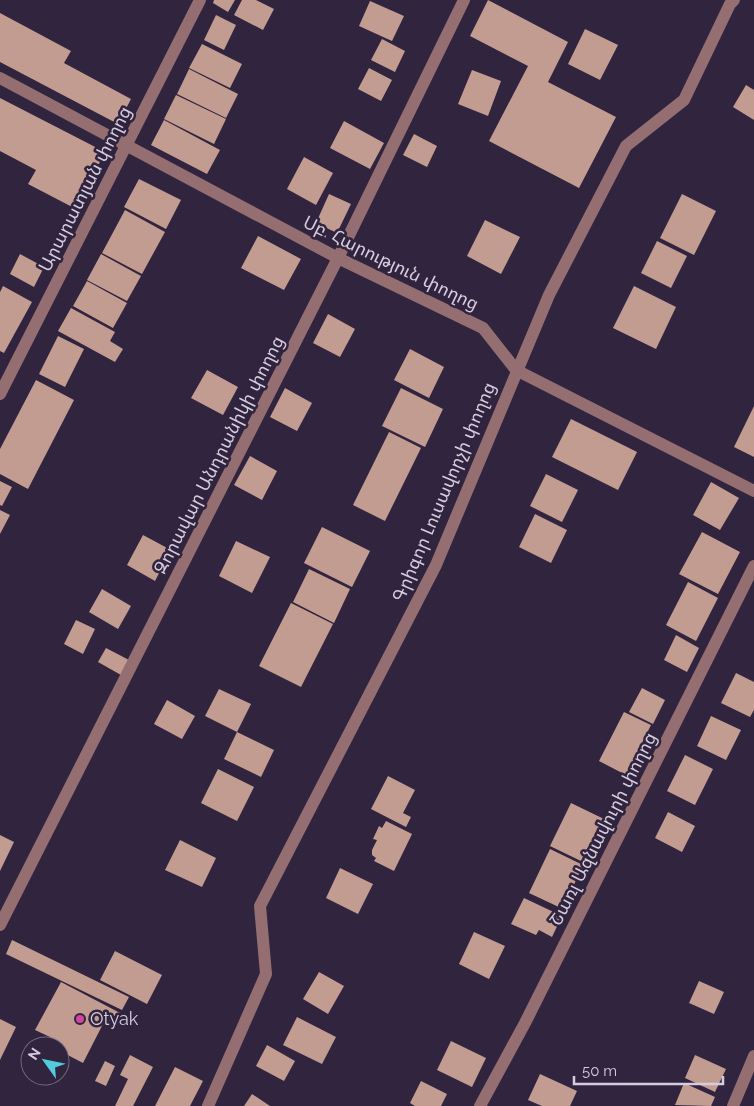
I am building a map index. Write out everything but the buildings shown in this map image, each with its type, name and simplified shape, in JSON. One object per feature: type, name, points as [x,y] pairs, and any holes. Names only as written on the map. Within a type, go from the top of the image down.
[{"type":"street","name":"Արարատյան փողոց","points":[[0,394],[200,0]]},
{"type":"street","name":"Զորավար Անդրանիկի փողոց","points":[[0,925],[338,258],[464,0]]},
{"type":"street","name":"Գրիգոր Լուսավորչի փողոց","points":[[208,1106],[266,974],[260,906],[436,565],[549,295],[626,146],[684,100],[730,4],[734,0]]},
{"type":"street","name":"Սբ. Հարություն փողոց","points":[[0,78],[338,258],[483,328],[516,370],[754,491]]},
{"type":"street","name":"Շառլ Ազնավուրի փողոց","points":[[480,1106],[525,1023],[754,566]]},
{"type":"street","points":[[733,1106],[754,1056]]},
{"type":"place","name":"Otyak","points":[[80,1019]]}]
